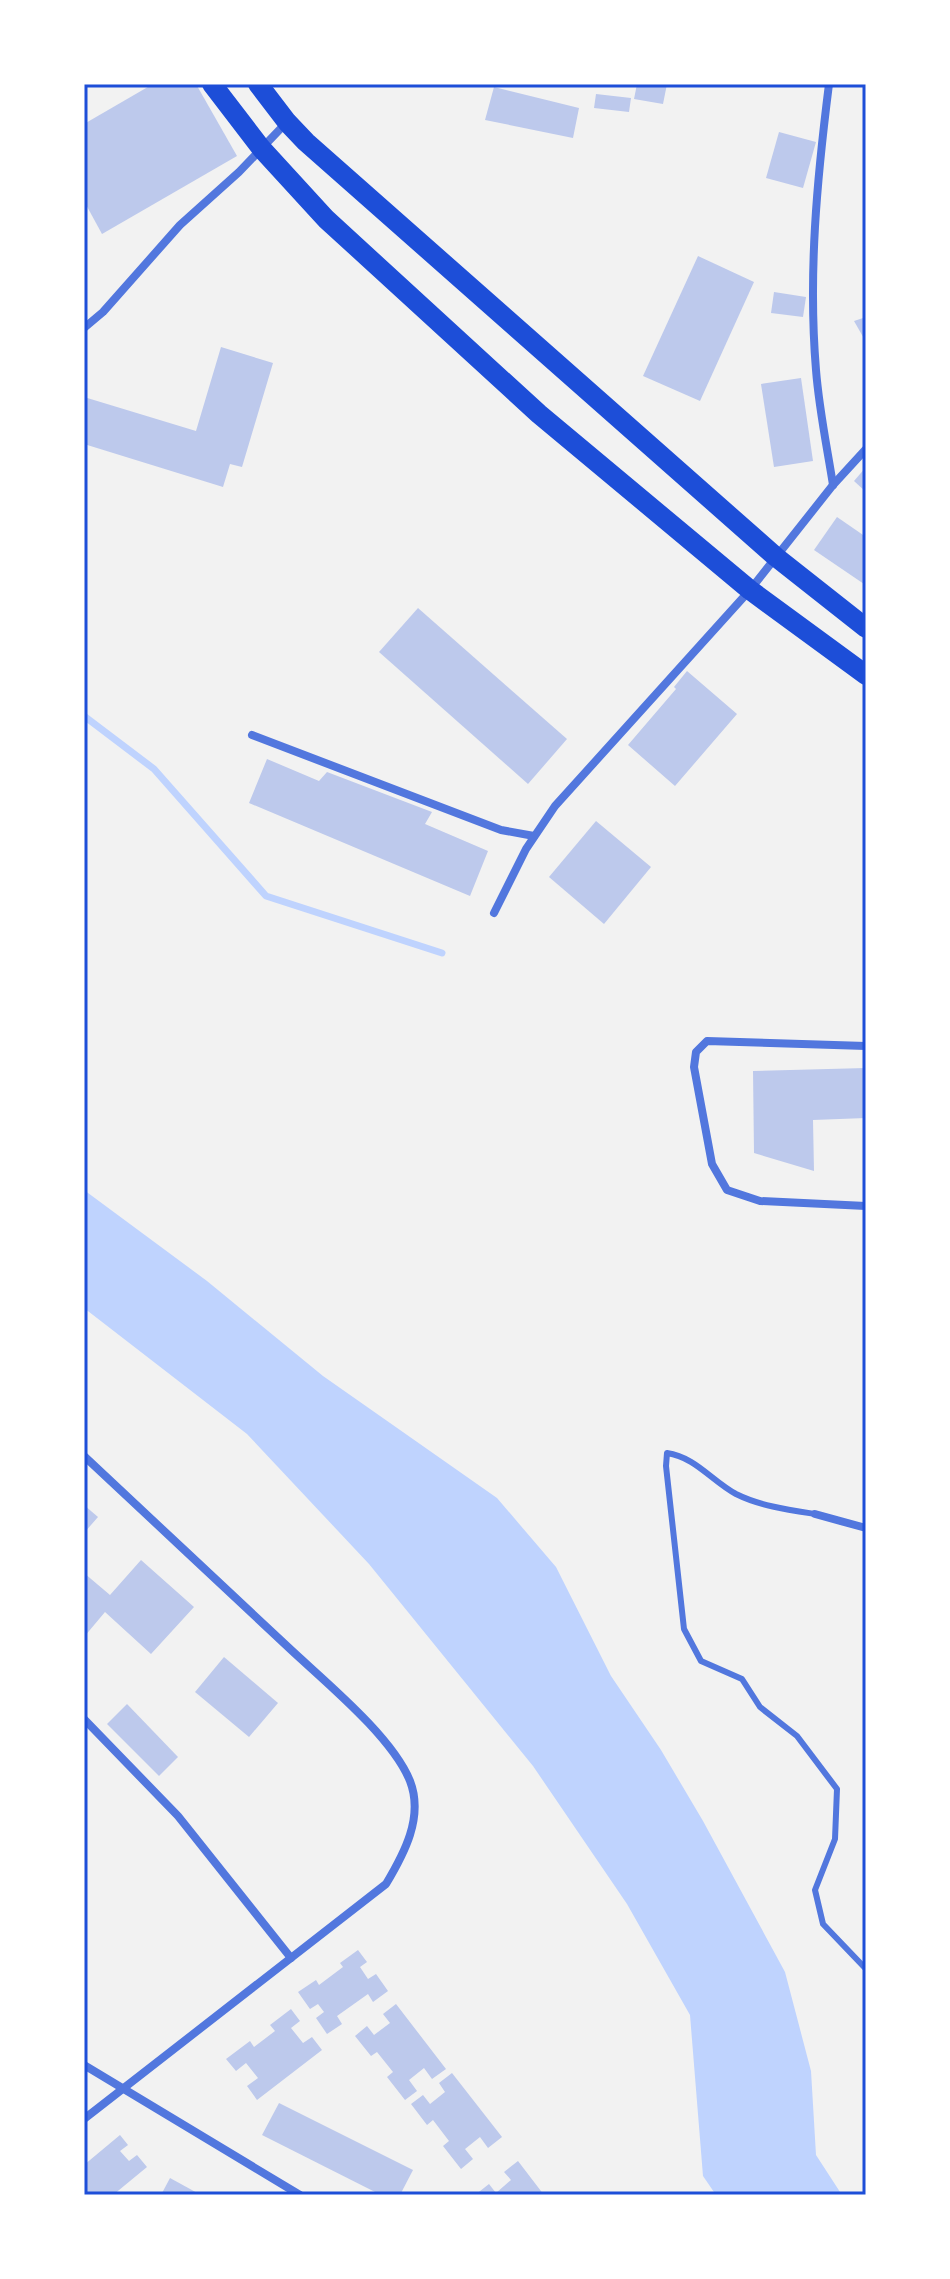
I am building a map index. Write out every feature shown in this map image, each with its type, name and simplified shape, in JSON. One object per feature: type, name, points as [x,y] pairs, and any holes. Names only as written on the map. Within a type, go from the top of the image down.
[{"type":"main road","points":[[212,84],[261,148],[326,219],[539,414],[750,590],[866,675]]},
{"type":"main road","points":[[258,84],[287,122],[776,557],[866,628]]},
{"type":"street","points":[[829,84],[814,238],[813,310],[816,373],[833,485]]},
{"type":"street","points":[[84,328],[103,312],[180,225],[239,172],[287,122]]},
{"type":"street","points":[[494,913],[534,836],[555,806],[750,590],[833,485],[866,449]]},
{"type":"street","points":[[252,735],[501,830],[534,836]]},
{"type":"street","points":[[866,1046],[707,1041],[696,1052],[694,1067],[712,1164],[727,1190],[760,1201],[866,1206]]},
{"type":"street","points":[[84,1456],[357,1711],[399,1761],[411,1784],[415,1816],[404,1854],[386,1884],[84,2119]]},
{"type":"street","points":[[815,1514],[866,1528]]},
{"type":"street","points":[[84,1719],[178,1816],[291,1958]]},
{"type":"street","points":[[84,2065],[300,2195]]},
{"type":"lane","points":[[815,1514],[779,1508],[737,1494],[681,1455],[667,1453],[684,1629],[701,1661],[742,1679],[760,1707],[797,1736],[837,1789],[835,1839],[815,1890],[823,1924],[866,1969]]},
{"type":"water","points":[[84,1190],[207,1281],[323,1376],[497,1498],[556,1567],[611,1676],[661,1750],[703,1821],[785,1972],[811,2071],[816,2155],[842,2195],[716,2195],[703,2176],[690,2015],[627,1904],[533,1766],[369,1564],[247,1434],[84,1308]]},
{"type":"building","points":[[153,84],[196,84],[237,156],[102,234],[84,201],[84,124]]},
{"type":"building","points":[[637,84],[667,84],[663,104],[634,99]]},
{"type":"building","points":[[494,87],[579,108],[573,138],[485,120]]},
{"type":"building","points":[[596,94],[631,98],[629,112],[594,108]]},
{"type":"building","points":[[779,132],[816,142],[803,188],[766,178]]},
{"type":"building","points":[[698,256],[754,282],[700,401],[643,376]]},
{"type":"building","points":[[774,292],[806,297],[803,317],[771,313]]},
{"type":"building","points":[[866,317],[866,342],[854,321]]},
{"type":"building","points":[[221,347],[273,363],[242,467],[230,464],[223,487],[84,444],[87,416],[84,413],[84,397],[196,431]]},
{"type":"building","points":[[801,378],[813,461],[774,467],[761,384]]},
{"type":"building","points":[[866,467],[866,492],[854,481]]},
{"type":"building","points":[[837,517],[866,537],[864,584],[814,550]]},
{"type":"building","points":[[418,608],[567,739],[528,784],[379,652]]},
{"type":"building","points":[[687,671],[737,714],[675,786],[628,745],[676,689],[674,687]]},
{"type":"building","points":[[267,759],[319,781],[327,772],[432,812],[425,824],[488,851],[470,896],[249,803]]},
{"type":"building","points":[[596,821],[651,867],[604,924],[549,877]]},
{"type":"building","points":[[866,1068],[866,1118],[813,1120],[814,1171],[754,1153],[753,1071]]},
{"type":"building","points":[[84,1505],[98,1517],[84,1533]]},
{"type":"building","points":[[141,1560],[194,1607],[151,1654],[105,1612],[84,1637],[84,1573],[110,1595]]},
{"type":"building","points":[[224,1657],[278,1703],[249,1737],[195,1692]]},
{"type":"building","points":[[127,1704],[178,1757],[159,1776],[107,1724]]},
{"type":"building","points":[[358,1950],[367,1962],[360,1967],[368,1979],[376,1974],[388,1991],[373,2002],[368,1994],[337,2016],[342,2024],[327,2034],[316,2018],[324,2012],[318,2004],[310,2009],[298,1992],[316,1980],[319,1985],[343,1967],[340,1963]]},
{"type":"building","points":[[396,2004],[446,2069],[432,2079],[424,2068],[409,2080],[417,2091],[405,2100],[387,2077],[393,2072],[377,2052],[371,2056],[355,2036],[367,2026],[374,2035],[390,2023],[383,2014]]},
{"type":"building","points":[[291,2009],[300,2021],[291,2028],[303,2043],[312,2037],[322,2050],[257,2100],[247,2086],[258,2078],[246,2063],[236,2071],[226,2059],[250,2041],[254,2047],[275,2031],[270,2025]]},
{"type":"building","points":[[452,2073],[502,2137],[488,2148],[480,2137],[465,2149],[473,2159],[461,2169],[443,2146],[449,2141],[433,2120],[427,2125],[411,2104],[423,2095],[430,2104],[445,2092],[439,2083]]},
{"type":"building","points":[[279,2103],[413,2170],[400,2195],[381,2195],[262,2135]]},
{"type":"building","points":[[120,2135],[128,2145],[120,2151],[129,2161],[137,2155],[147,2167],[113,2195],[85,2195],[84,2165]]},
{"type":"building","points":[[518,2161],[544,2195],[475,2195],[489,2184],[496,2193],[511,2180],[504,2172]]},
{"type":"building","points":[[170,2178],[201,2195],[161,2195]]},
{"type":"waterway","points":[[84,716],[154,769],[266,896],[442,953]]}]
